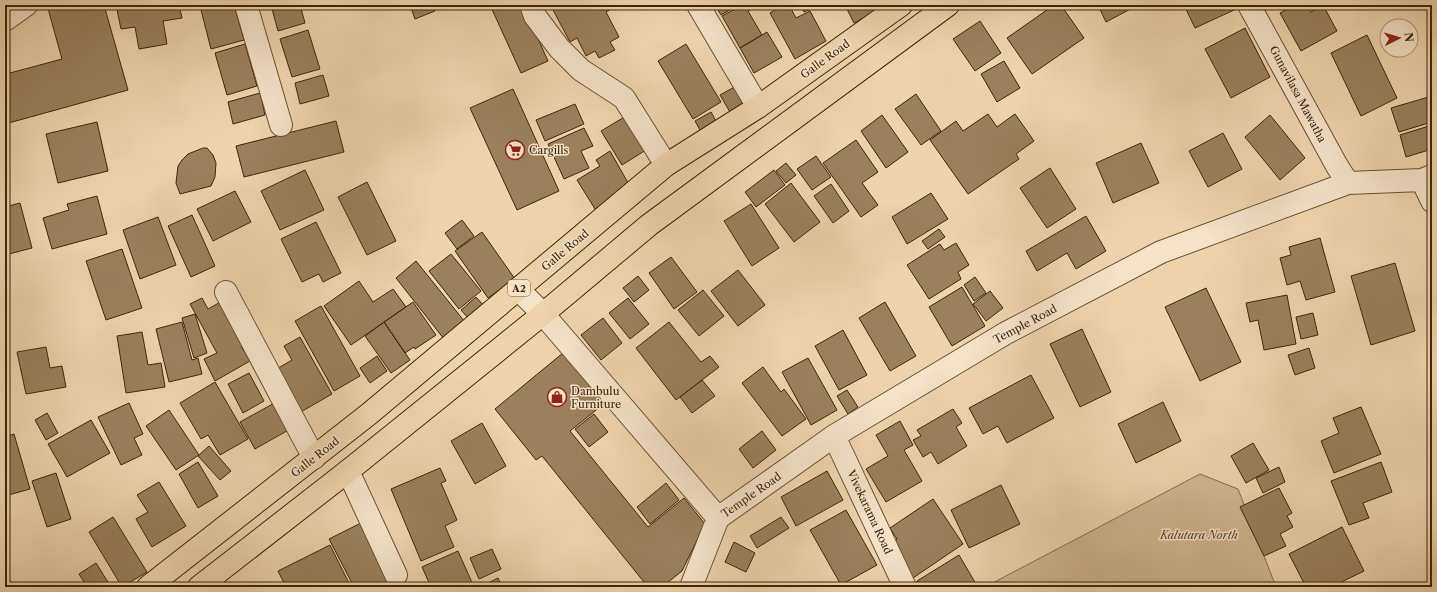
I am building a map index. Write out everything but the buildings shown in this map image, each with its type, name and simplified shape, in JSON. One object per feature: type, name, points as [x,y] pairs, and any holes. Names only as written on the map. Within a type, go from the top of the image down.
[{"type":"highway","name":"Galle Road","points":[[148,587],[369,414],[666,164],[758,107],[900,5]]},
{"type":"highway","points":[[198,587],[348,471],[542,314],[649,225],[948,5]]},
{"type":"street","points":[[5,20],[26,5]]},
{"type":"street","points":[[246,5],[281,125]]},
{"type":"street","points":[[531,5],[535,16],[559,48],[581,70],[624,98],[666,164]]},
{"type":"street","points":[[698,5],[758,107]]},
{"type":"street","name":"Gunavilasa Mawatha","points":[[1250,5],[1337,166],[1348,183]]},
{"type":"street","points":[[1427,178],[1432,201]]},
{"type":"street","name":"Temple Road","points":[[691,587],[718,518],[834,436],[1006,333],[1161,252],[1348,183],[1427,178]]},
{"type":"street","points":[[518,289],[542,314],[718,518]]},
{"type":"street","points":[[226,292],[314,458]]},
{"type":"street","name":"Vivekarama Road","points":[[834,436],[905,587]]},
{"type":"street","points":[[348,471],[396,575]]},
{"type":"green space","name":"Kalutara North","points":[[1200,474],[1238,489],[1276,587],[985,587]]},
{"type":"place","name":"Cargills","points":[[515,150]]},
{"type":"place","name":"Dambulu Furniture","points":[[557,397]]}]
